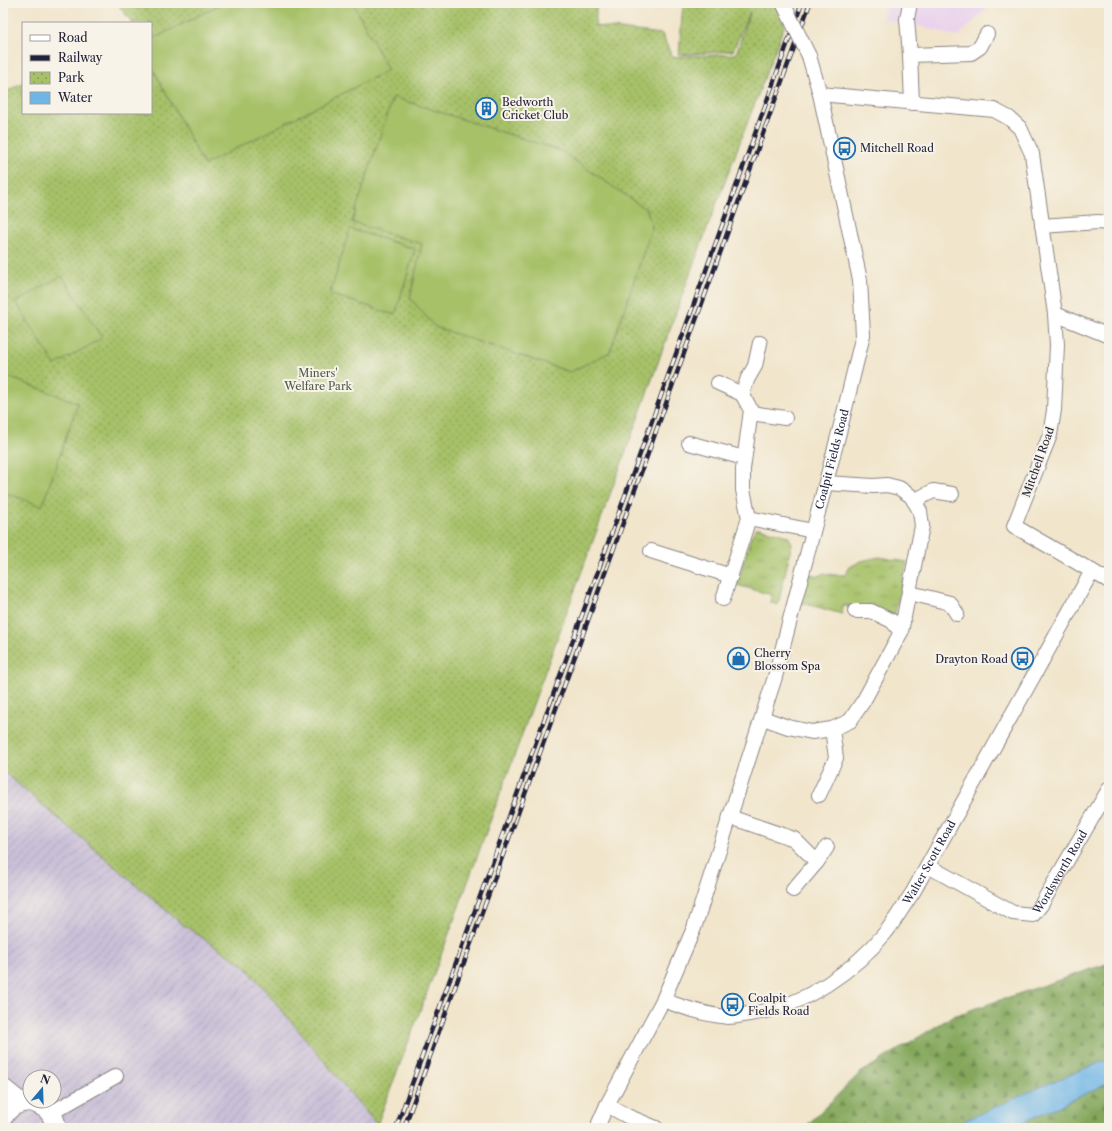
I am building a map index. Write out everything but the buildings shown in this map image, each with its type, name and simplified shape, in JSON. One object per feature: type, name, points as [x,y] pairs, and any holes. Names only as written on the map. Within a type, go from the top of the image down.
[{"type":"street","name":"Coalpit Fields Road","points":[[599,1124],[607,1105],[663,1000],[694,928],[775,677],[863,335],[860,280],[820,94],[809,56],[783,3]]},
{"type":"street","points":[[910,3],[907,18],[912,103]]},
{"type":"street","points":[[910,54],[971,53],[980,47],[987,34]]},
{"type":"street","name":"Mitchell Road","points":[[820,94],[994,110],[1009,118],[1020,128],[1032,154],[1055,314],[1057,345],[1055,404],[1050,435],[1014,526],[1092,571]]},
{"type":"street","points":[[1042,226],[1098,222],[1109,223]]},
{"type":"street","points":[[1055,314],[1109,336]]},
{"type":"street","points":[[742,394],[748,378],[755,366],[760,343]]},
{"type":"street","points":[[718,384],[742,394],[751,410],[743,469],[743,490],[748,518],[723,599]]},
{"type":"street","points":[[751,413],[785,418]]},
{"type":"street","points":[[689,443],[744,458]]},
{"type":"street","points":[[763,718],[788,727],[812,732],[832,729],[850,721],[901,632],[910,594],[922,526],[920,510],[911,496],[899,488],[887,485],[873,486],[826,483]]},
{"type":"street","points":[[914,501],[933,491],[952,494]]},
{"type":"street","points":[[748,518],[813,531]]},
{"type":"street","points":[[651,551],[730,576]]},
{"type":"street","points":[[1092,571],[1109,581]]},
{"type":"street","name":"Walter Scott Road","points":[[663,1000],[701,1012],[729,1017],[767,1011],[798,1000],[829,982],[860,959],[886,932],[913,892],[1092,571]]},
{"type":"street","points":[[910,594],[950,603],[958,614]]},
{"type":"street","points":[[855,611],[871,611],[892,621],[901,632]]},
{"type":"street","points":[[819,795],[836,758],[832,729]]},
{"type":"street","name":"Wordsworth Road","points":[[928,866],[1013,913],[1033,915],[1041,905],[1109,789]]},
{"type":"street","points":[[730,817],[794,839],[818,862]]},
{"type":"street","points":[[793,890],[818,862],[827,847]]},
{"type":"street","points":[[46,1109],[53,1120],[116,1076]]},
{"type":"street","points":[[3,1089],[22,1098]]},
{"type":"street","points":[[3,1116],[9,1108],[22,1103]]},
{"type":"street","points":[[607,1105],[627,1116],[656,1128]]},
{"type":"shaded area","points":[[887,3],[989,3],[987,8],[958,37],[916,25],[882,20]]},
{"type":"shaded area","points":[[3,771],[182,924],[245,966],[377,1125],[376,1128],[3,1128]]},
{"type":"green space","name":"Miners' Welfare Park","points":[[117,3],[597,3],[595,26],[662,34],[672,57],[736,54],[750,11],[733,51],[679,55],[683,3],[774,3],[785,24],[688,279],[440,958],[377,1125],[245,966],[182,924],[3,771],[3,94],[22,83],[22,114],[152,114],[152,22],[132,22]]},
{"type":"green space","points":[[223,3],[353,3],[388,70],[204,165],[152,67],[152,39]]},
{"type":"green space","points":[[393,97],[561,151],[647,210],[652,227],[610,352],[570,372],[435,327],[410,298],[422,244],[352,222]]},
{"type":"green space","points":[[350,229],[415,249],[395,315],[330,294]]},
{"type":"green space","points":[[62,276],[102,338],[55,365],[16,302]]},
{"type":"green space","points":[[3,375],[78,403],[42,506],[3,492]]},
{"type":"green space","points":[[759,528],[788,536],[792,543],[778,605],[770,602],[772,595],[737,585],[750,539],[755,529]]},
{"type":"green space","points":[[879,557],[907,562],[894,618],[867,607],[843,606],[842,614],[799,602],[807,573],[818,576],[824,573],[845,575],[850,567],[861,561]]},
{"type":"green space","points":[[1109,963],[1109,1128],[804,1128],[860,1073],[953,1016]]},
{"type":"water","points":[[1109,1059],[1109,1083],[1011,1128],[948,1128],[1052,1082]]},
{"type":"railway","points":[[396,1128],[802,3]]},
{"type":"railway","points":[[404,1128],[810,3]]},
{"type":"place","name":"Bedworth Cricket Club","points":[[486,108]]},
{"type":"place","name":"Mitchell Road","points":[[844,148]]},
{"type":"place","name":"Cherry Blossom Spa","points":[[739,659]]},
{"type":"place","name":"Drayton Road","points":[[1023,659]]},
{"type":"place","name":"Coalpit Fields Road","points":[[733,1004]]}]
